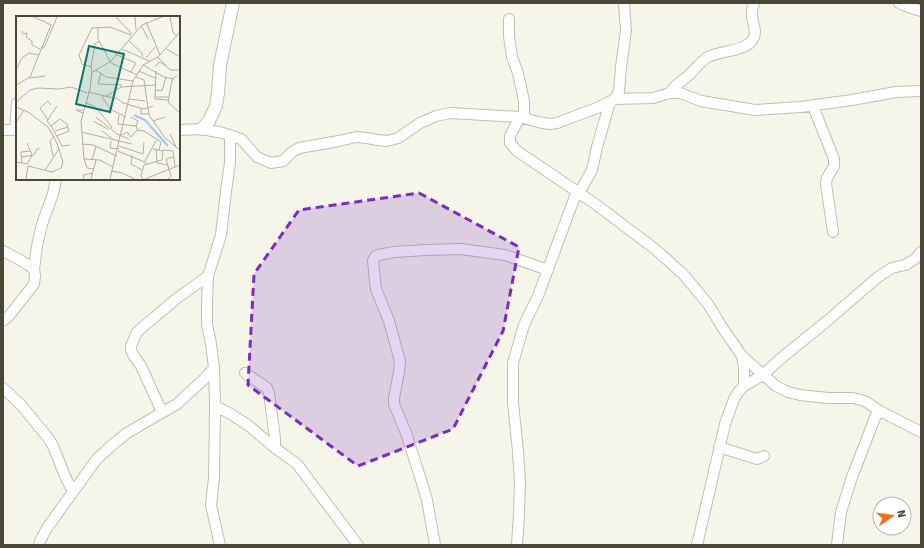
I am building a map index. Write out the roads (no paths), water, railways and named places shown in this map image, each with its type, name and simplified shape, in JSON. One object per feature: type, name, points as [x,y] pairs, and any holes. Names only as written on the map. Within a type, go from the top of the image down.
[{"type":"street","points":[[202,129],[209,121],[216,106],[220,65],[233,3]]},
{"type":"street","points":[[517,545],[520,482],[513,403],[513,363],[524,325],[538,296],[578,192],[592,170],[598,141],[612,100],[618,91],[626,31],[624,3]]},
{"type":"street","points":[[670,93],[674,86],[710,56],[737,49],[753,41],[755,29],[752,9],[754,3]]},
{"type":"street","points":[[899,3],[921,11]]},
{"type":"street","points":[[509,19],[509,36],[512,56],[518,73],[524,101],[522,118],[510,136],[510,143],[517,151],[578,192],[655,249],[682,274],[708,304],[742,356],[776,386],[788,392],[800,395],[828,398],[853,398],[865,401],[878,410],[921,432]]},
{"type":"street","points":[[180,130],[202,129],[230,135],[241,139],[257,157],[271,163],[283,161],[292,152],[299,148],[356,137],[386,141],[398,138],[420,122],[450,113],[522,118],[549,124],[557,123],[597,108],[612,100],[653,98],[670,93],[680,93],[701,101],[755,110],[813,106],[896,92],[921,91]]},
{"type":"street","points":[[813,106],[834,159],[834,166],[827,178],[826,184],[833,232]]},
{"type":"street","points":[[3,130],[16,130]]},
{"type":"street","points":[[220,545],[211,505],[214,478],[215,406],[214,368],[207,324],[207,306],[208,276],[221,235],[230,164],[230,135]]},
{"type":"street","points":[[3,321],[9,316],[34,284],[37,246],[42,224],[53,194],[56,180]]},
{"type":"street","points":[[435,545],[427,500],[406,434],[394,404],[400,361],[389,320],[376,289],[373,261],[378,255],[394,252],[461,249],[505,254],[548,270]]},
{"type":"street","points":[[3,251],[34,269]]},
{"type":"street","points":[[697,545],[725,424],[734,399],[744,386],[763,375],[878,277],[892,268],[904,265],[915,259],[921,252]]},
{"type":"street","points":[[162,412],[141,366],[131,350],[131,346],[137,332],[176,299],[208,276]]},
{"type":"street","points":[[742,356],[744,386]]},
{"type":"street","points":[[39,545],[47,528],[96,460],[132,430],[177,404],[204,380],[214,368]]},
{"type":"street","points":[[245,373],[267,388],[269,393],[275,448]]},
{"type":"street","points":[[3,388],[22,406],[49,439],[73,492]]},
{"type":"street","points":[[215,406],[231,414],[249,426],[296,464],[358,545]]},
{"type":"street","points":[[837,545],[841,512],[852,477],[878,410]]},
{"type":"street","points":[[719,448],[756,459],[764,456]]}]
